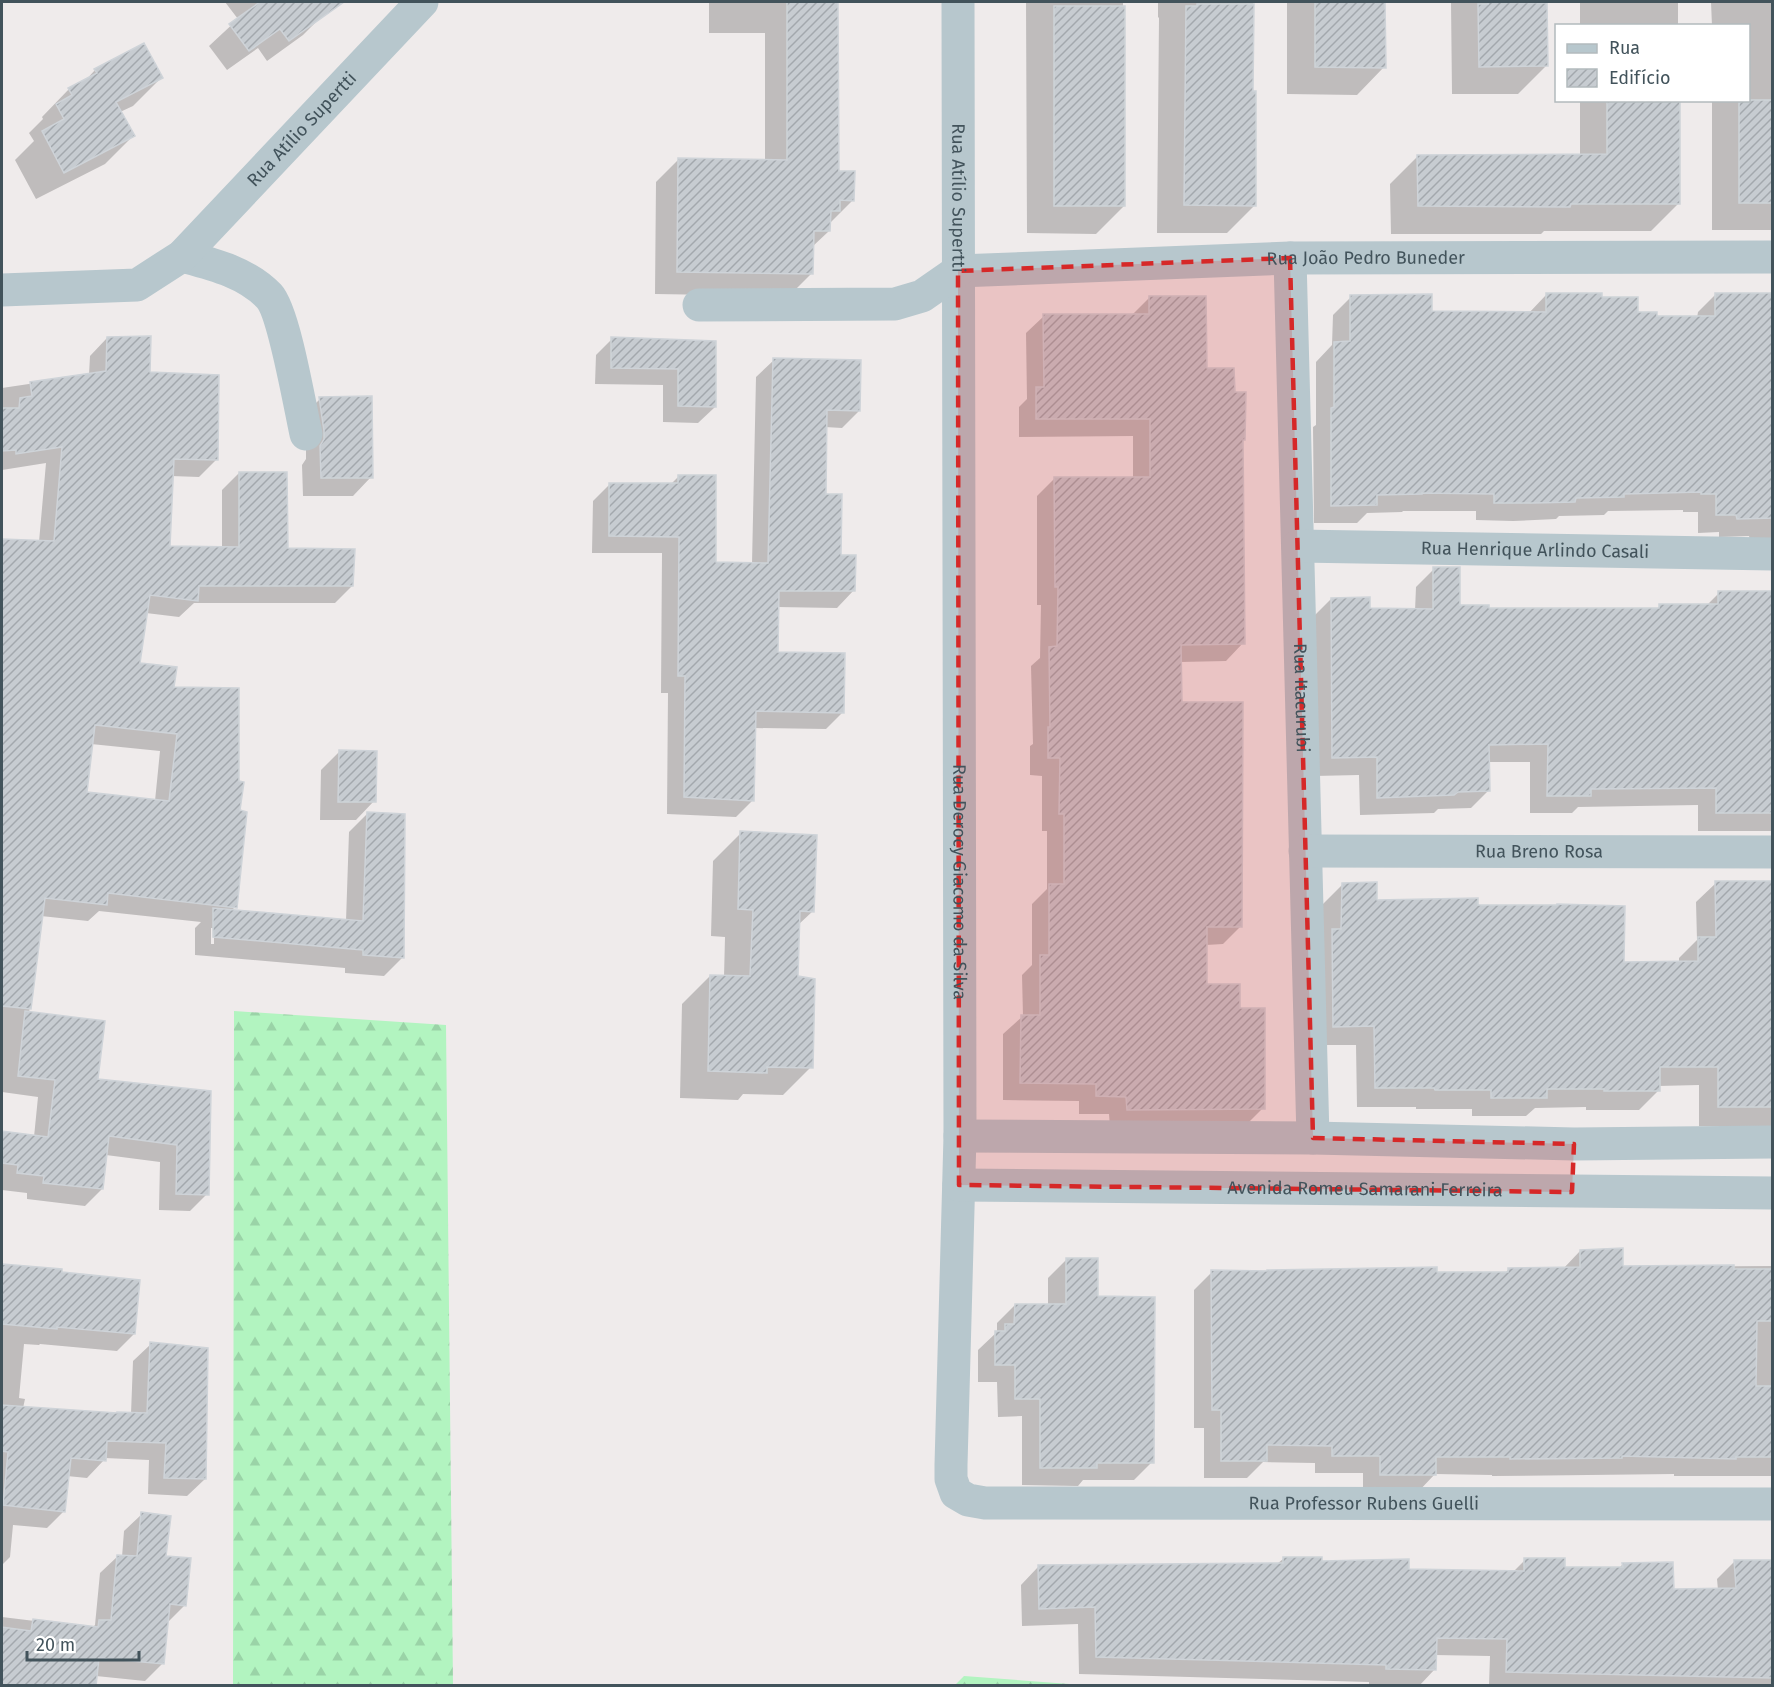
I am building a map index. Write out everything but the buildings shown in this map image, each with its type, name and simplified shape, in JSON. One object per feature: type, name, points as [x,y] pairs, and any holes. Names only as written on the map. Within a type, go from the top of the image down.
[{"type":"street","name":"Rua Atílio Supertti","points":[[2,290],[137,285],[182,256],[422,2]]},
{"type":"street","name":"Rua Atílio Supertti","points":[[699,305],[895,304],[922,296],[958,271],[958,2]]},
{"type":"street","points":[[182,256],[213,264],[244,277],[270,297],[282,324],[306,434]]},
{"type":"street","name":"Rua João Pedro Buneder","points":[[958,271],[1290,258],[1773,257]]},
{"type":"street","name":"Rua Itacurubi","points":[[1290,258],[1313,1138]]},
{"type":"street","name":"Rua Derocy Giacomo da Silva","points":[[956,1493],[951,1479],[951,1465],[960,1136],[958,271]]},
{"type":"street","name":"Rua Henrique Arlindo Casali","points":[[1298,546],[1773,554]]},
{"type":"street","name":"Rua Breno Rosa","points":[[1305,851],[1773,852]]},
{"type":"street","points":[[960,1136],[1313,1138],[1574,1144],[1773,1142]]},
{"type":"street","points":[[1572,1192],[1574,1144]]},
{"type":"street","name":"Avenida Romeu Samarani Ferreira","points":[[958,1185],[1773,1193]]},
{"type":"street","name":"Rua Professor Rubens Guelli","points":[[956,1493],[968,1500],[984,1503],[1773,1504]]},
{"type":"highlighted area","points":[[1290,258],[1313,1138],[1574,1144],[1572,1192],[959,1185],[958,271]]},
{"type":"green space","points":[[234,1011],[446,1025],[453,1685],[233,1685]]},
{"type":"green space","points":[[964,1676],[1083,1685],[955,1685]]}]
